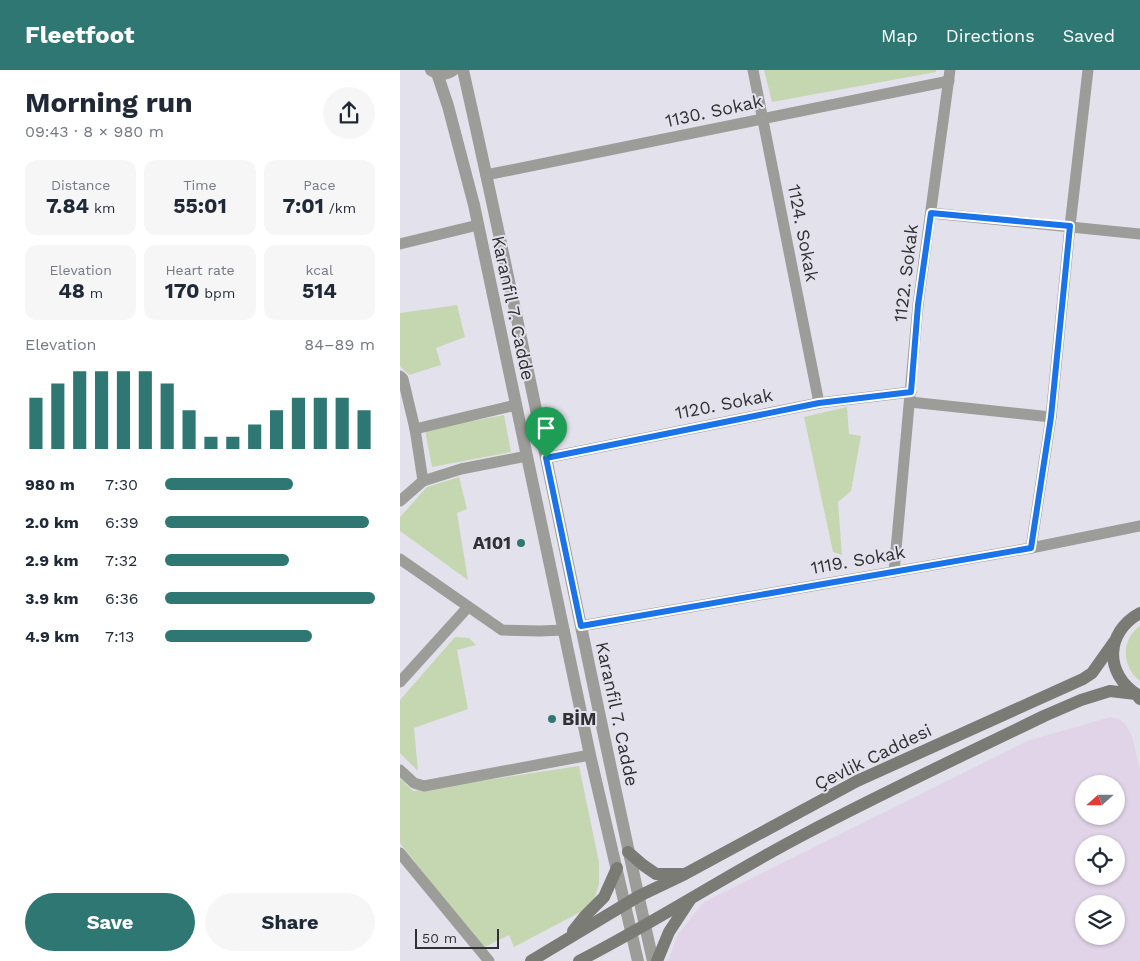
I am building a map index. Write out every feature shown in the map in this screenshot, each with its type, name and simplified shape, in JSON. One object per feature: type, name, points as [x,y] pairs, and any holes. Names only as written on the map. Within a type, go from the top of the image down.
[{"type":"main road","name":"Çevlik Caddesi","points":[[569,937],[624,904],[685,874],[857,781],[1083,679],[1092,673],[1114,642],[1120,629],[1135,615],[1140,602]]},
{"type":"main road","points":[[1114,642],[1113,657],[1116,671],[1124,685],[1139,696]]},
{"type":"main road","points":[[579,961],[631,934],[693,896],[803,835],[1044,716],[1081,700],[1110,691],[1139,696]]},
{"type":"main road","points":[[628,852],[643,866],[656,874],[685,874]]},
{"type":"main road","points":[[530,961],[569,937],[584,916],[604,896],[617,868]]},
{"type":"main road","points":[[657,961],[669,932],[693,896]]},
{"type":"street","points":[[434,72],[444,74],[453,70]]},
{"type":"street","name":"Karanfil 7. Cadde","points":[[463,70],[531,378],[628,852],[653,961]]},
{"type":"street","name":"1124. Sokak","points":[[753,70],[819,403]]},
{"type":"street","points":[[1031,548],[1051,417],[1088,70]]},
{"type":"street","name":"Karanfil 7. Cadde","points":[[434,72],[448,106],[478,225],[590,755],[638,961]]},
{"type":"street","name":"1130. Sokak","points":[[486,175],[763,118],[950,75]]},
{"type":"street","name":"1122. Sokak","points":[[894,572],[918,305],[950,75]]},
{"type":"street","points":[[931,213],[1140,234]]},
{"type":"street","points":[[400,244],[478,225]]},
{"type":"street","points":[[400,376],[403,380],[415,430],[423,481]]},
{"type":"street","name":"1120. Sokak","points":[[546,458],[819,403],[910,397],[1051,417]]},
{"type":"street","points":[[415,430],[516,405]]},
{"type":"street","points":[[400,501],[423,481],[461,469],[526,456]]},
{"type":"street","name":"1119. Sokak","points":[[581,626],[1031,548],[1140,526]]},
{"type":"street","points":[[400,559],[502,630],[540,632],[564,630]]},
{"type":"street","points":[[400,682],[468,607]]},
{"type":"street","points":[[400,770],[414,783],[424,786],[590,755]]},
{"type":"street","points":[[400,853],[489,961]]},
{"type":"shaded area","points":[[1110,717],[1119,719],[1126,725],[1132,736],[1140,770],[1140,961],[668,961],[678,934],[704,902],[1027,741]]},
{"type":"green space","points":[[764,70],[936,70],[936,72],[772,102]]},
{"type":"green space","points":[[457,305],[465,337],[436,348],[441,365],[409,375],[400,366],[400,313]]},
{"type":"green space","points":[[847,407],[849,434],[861,436],[851,491],[838,502],[842,555],[833,552],[804,417]]},
{"type":"green space","points":[[504,415],[511,452],[432,467],[425,430]]},
{"type":"green space","points":[[459,477],[467,509],[457,513],[468,580],[400,531],[400,517],[427,487]]},
{"type":"green space","points":[[1140,626],[1140,681],[1134,675],[1127,661],[1126,646],[1129,639]]},
{"type":"green space","points":[[455,637],[469,638],[476,645],[457,650],[468,709],[414,728],[418,771],[400,753],[400,700]]},
{"type":"green space","points":[[579,766],[599,862],[599,884],[592,906],[514,947],[509,935],[483,948],[400,843],[400,778],[413,791]]},
{"type":"place","name":"A101","points":[[521,543]]},
{"type":"place","name":"BİM","points":[[552,719]]},
{"type":"route","points":[[931,213],[1070,226],[1051,417],[1031,548],[581,626],[546,458],[819,403],[911,392],[918,305],[931,213]]}]
